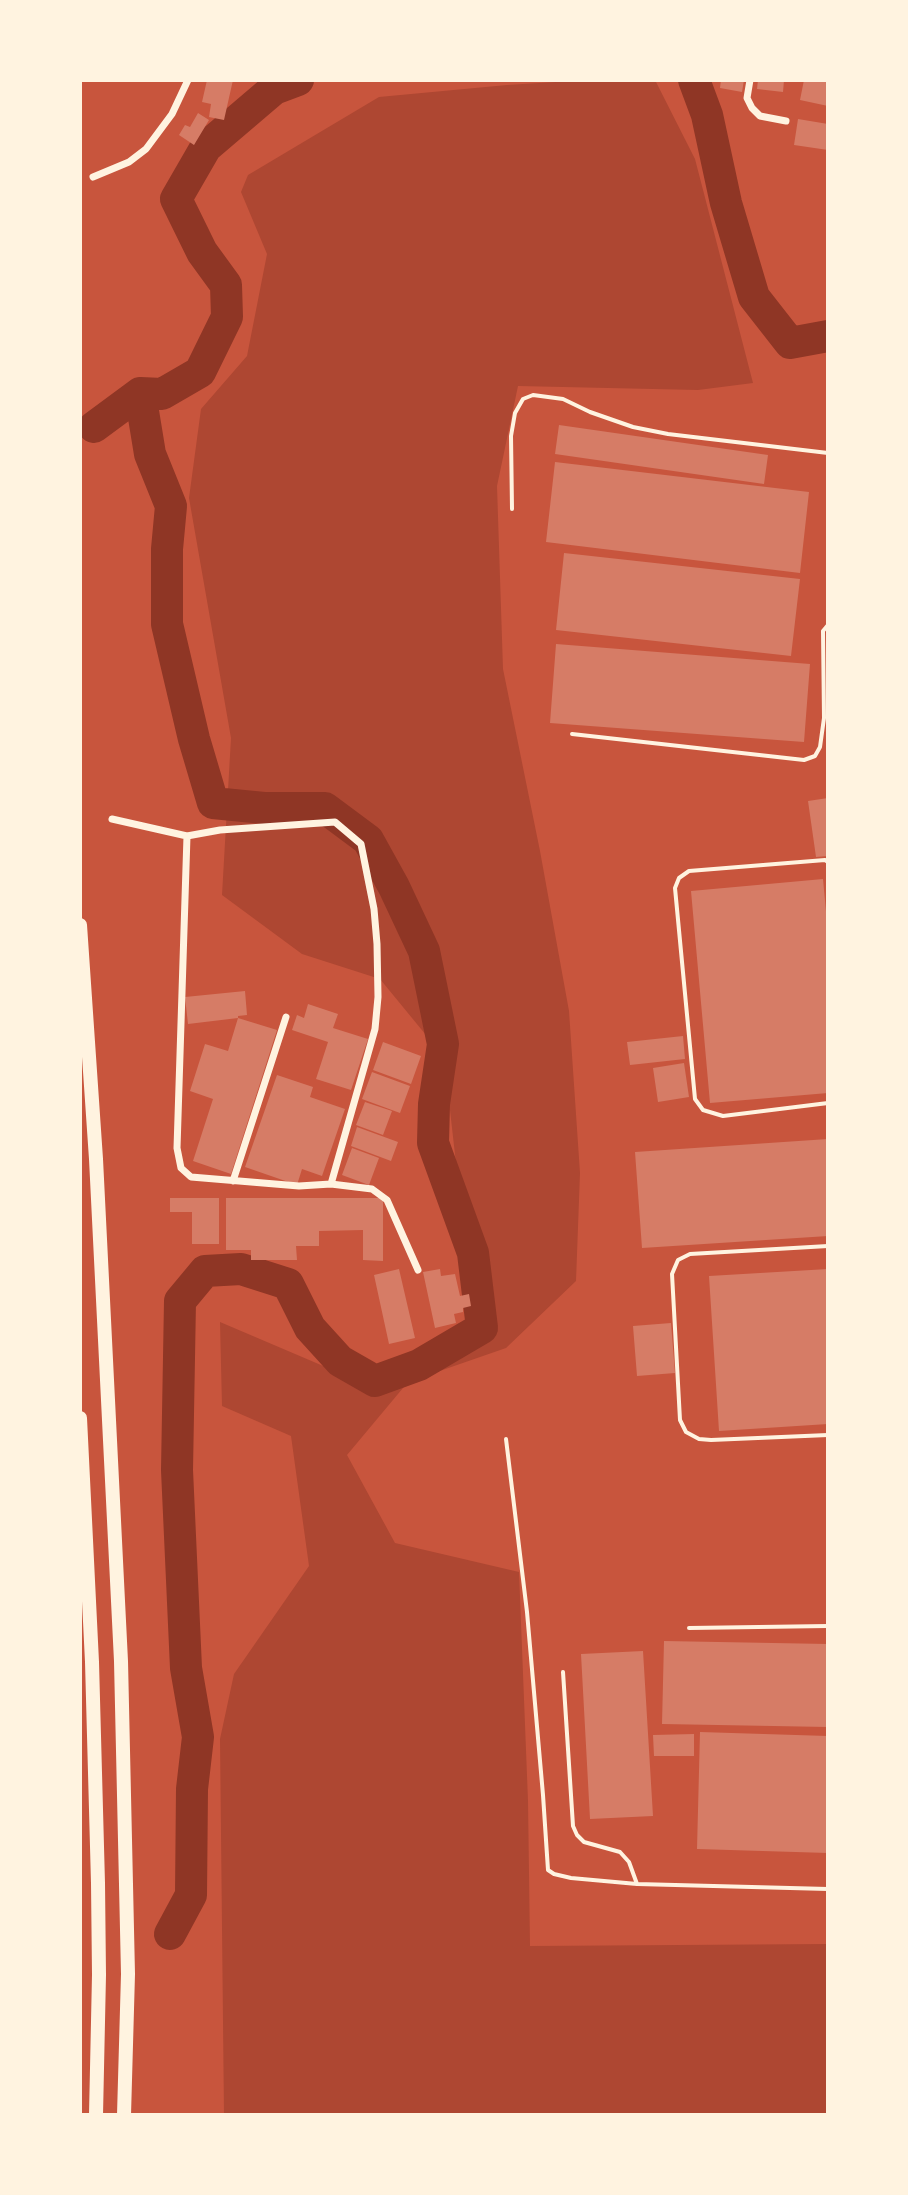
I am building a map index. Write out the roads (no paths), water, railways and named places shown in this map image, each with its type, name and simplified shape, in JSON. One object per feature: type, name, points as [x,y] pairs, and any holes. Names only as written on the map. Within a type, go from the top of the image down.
[{"type":"highway","points":[[80,925],[96,1159],[121,1661],[128,1974],[124,2115]]},
{"type":"highway","points":[[80,1418],[92,1662],[98,1883],[96,2115]]},
{"type":"street","points":[[93,177],[129,162],[146,149],[172,114],[188,80]]},
{"type":"street","points":[[750,80],[747,98],[752,108],[760,116],[786,121]]},
{"type":"street","points":[[112,819],[187,836],[220,830],[335,822],[361,844],[374,909],[378,997],[375,1029],[331,1184]]},
{"type":"street","points":[[187,836],[177,1148],[181,1168],[191,1177],[372,1189],[387,1200],[418,1270]]},
{"type":"street","points":[[233,1181],[286,1017]]},
{"type":"lane","points":[[512,509],[511,436],[515,413],[523,399],[533,395],[563,399],[590,412],[649,430],[828,453]]},
{"type":"lane","points":[[572,734],[804,760],[815,756],[820,747],[824,718],[823,631],[828,625]]},
{"type":"lane","points":[[828,862],[689,871],[679,878],[675,888],[695,1099],[703,1110],[723,1116],[828,1103]]},
{"type":"lane","points":[[828,1246],[690,1254],[678,1260],[672,1274],[680,1420],[686,1432],[699,1439],[711,1440],[828,1435]]},
{"type":"lane","points":[[506,1439],[527,1612],[548,1870],[571,1878],[637,1884],[828,1889]]},
{"type":"lane","points":[[689,1628],[828,1626]]},
{"type":"lane","points":[[563,1672],[573,1826],[584,1842],[620,1852],[629,1862],[637,1884]]},
{"type":"waterway","points":[[170,1934],[191,1895],[192,1789],[198,1737],[186,1668],[177,1470],[180,1301],[205,1271],[241,1269],[288,1284],[310,1328],[340,1361],[375,1381],[419,1365],[482,1328],[473,1253],[433,1143],[434,1104],[443,1044],[424,951],[368,840],[325,808],[264,808],[213,803],[194,739],[167,624],[167,549],[171,506],[150,454],[140,393],[162,394],[200,372],[227,317],[226,285],[202,252],[176,199],[206,147],[274,89],[298,80]]},
{"type":"waterway","points":[[694,80],[707,115],[726,203],[754,297],[790,343],[828,336]]},
{"type":"waterway","points":[[94,427],[140,393]]}]
